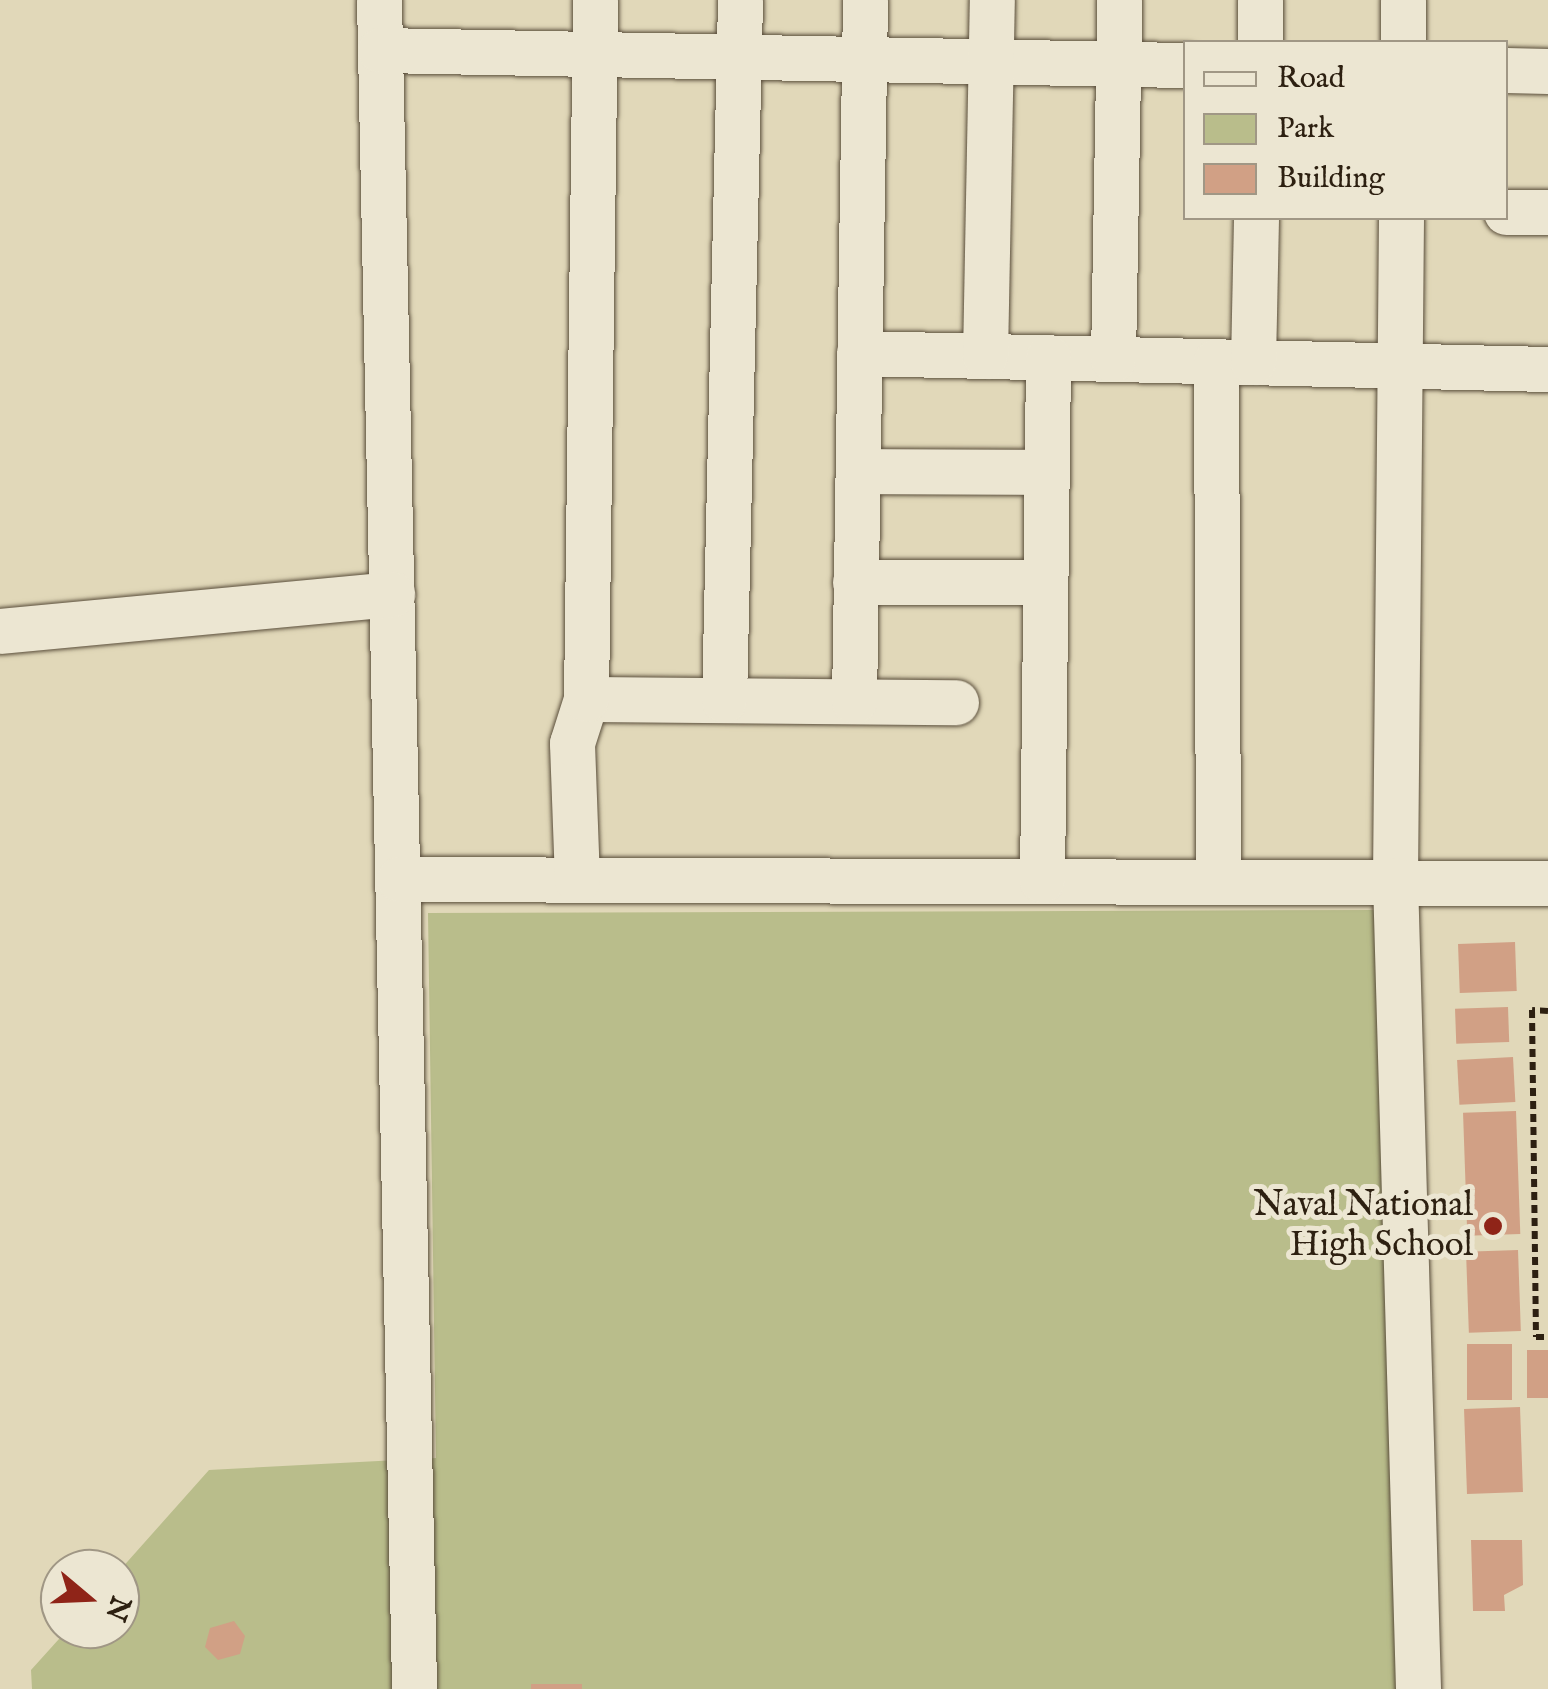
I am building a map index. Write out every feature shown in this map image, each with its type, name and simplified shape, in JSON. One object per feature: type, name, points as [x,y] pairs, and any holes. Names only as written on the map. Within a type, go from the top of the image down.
[{"type":"street","points":[[379,0],[414,1689]]},
{"type":"street","points":[[577,880],[572,742],[586,699],[595,0]]},
{"type":"street","points":[[724,700],[740,0]]},
{"type":"street","points":[[854,701],[865,0]]},
{"type":"street","points":[[986,356],[992,0]]},
{"type":"street","points":[[1113,359],[1120,0]]},
{"type":"street","points":[[1260,0],[1260,40]]},
{"type":"street","points":[[1402,40],[1403,0]]},
{"type":"street","points":[[380,50],[1183,64]]},
{"type":"street","points":[[1508,70],[1548,70]]},
{"type":"street","points":[[1508,212],[1548,212]]},
{"type":"street","points":[[1218,880],[1235,362],[1256,220]]},
{"type":"street","points":[[1401,220],[1396,880],[1418,1689]]},
{"type":"street","points":[[859,353],[1548,369]]},
{"type":"street","points":[[1042,880],[1048,357]]},
{"type":"street","points":[[858,471],[1046,472]]},
{"type":"street","points":[[855,582],[1045,582]]},
{"type":"street","points":[[0,631],[392,594]]},
{"type":"street","points":[[586,699],[956,702]]},
{"type":"street","points":[[399,879],[1396,880],[1548,884]]},
{"type":"path","points":[[1548,1011],[1532,1010],[1536,1337],[1548,1337]]},
{"type":"green space","points":[[1379,910],[1400,1689],[32,1689],[31,1670],[50,1649],[140,1649],[139,1549],[209,1470],[436,1458],[428,913]]},
{"type":"building","points":[[1515,942],[1517,991],[1460,993],[1458,944]]},
{"type":"building","points":[[1508,1007],[1509,1042],[1456,1044],[1455,1009]]},
{"type":"building","points":[[1513,1057],[1515,1102],[1459,1105],[1457,1060]]},
{"type":"building","points":[[1516,1111],[1520,1234],[1467,1236],[1463,1113]]},
{"type":"building","points":[[1518,1250],[1521,1331],[1469,1333],[1466,1252]]},
{"type":"building","points":[[1467,1344],[1512,1344],[1512,1400],[1467,1400]]},
{"type":"building","points":[[1527,1350],[1548,1350],[1548,1398],[1527,1398]]},
{"type":"building","points":[[1520,1407],[1523,1492],[1467,1494],[1464,1409]]},
{"type":"building","points":[[1471,1540],[1522,1540],[1523,1585],[1504,1595],[1505,1611],[1473,1611]]},
{"type":"building","points":[[234,1621],[245,1636],[240,1654],[218,1660],[205,1647],[210,1628]]},
{"type":"building","points":[[531,1684],[582,1684],[582,1689],[531,1689]]},
{"type":"place","name":"Naval National High School","points":[[1493,1226]]}]
